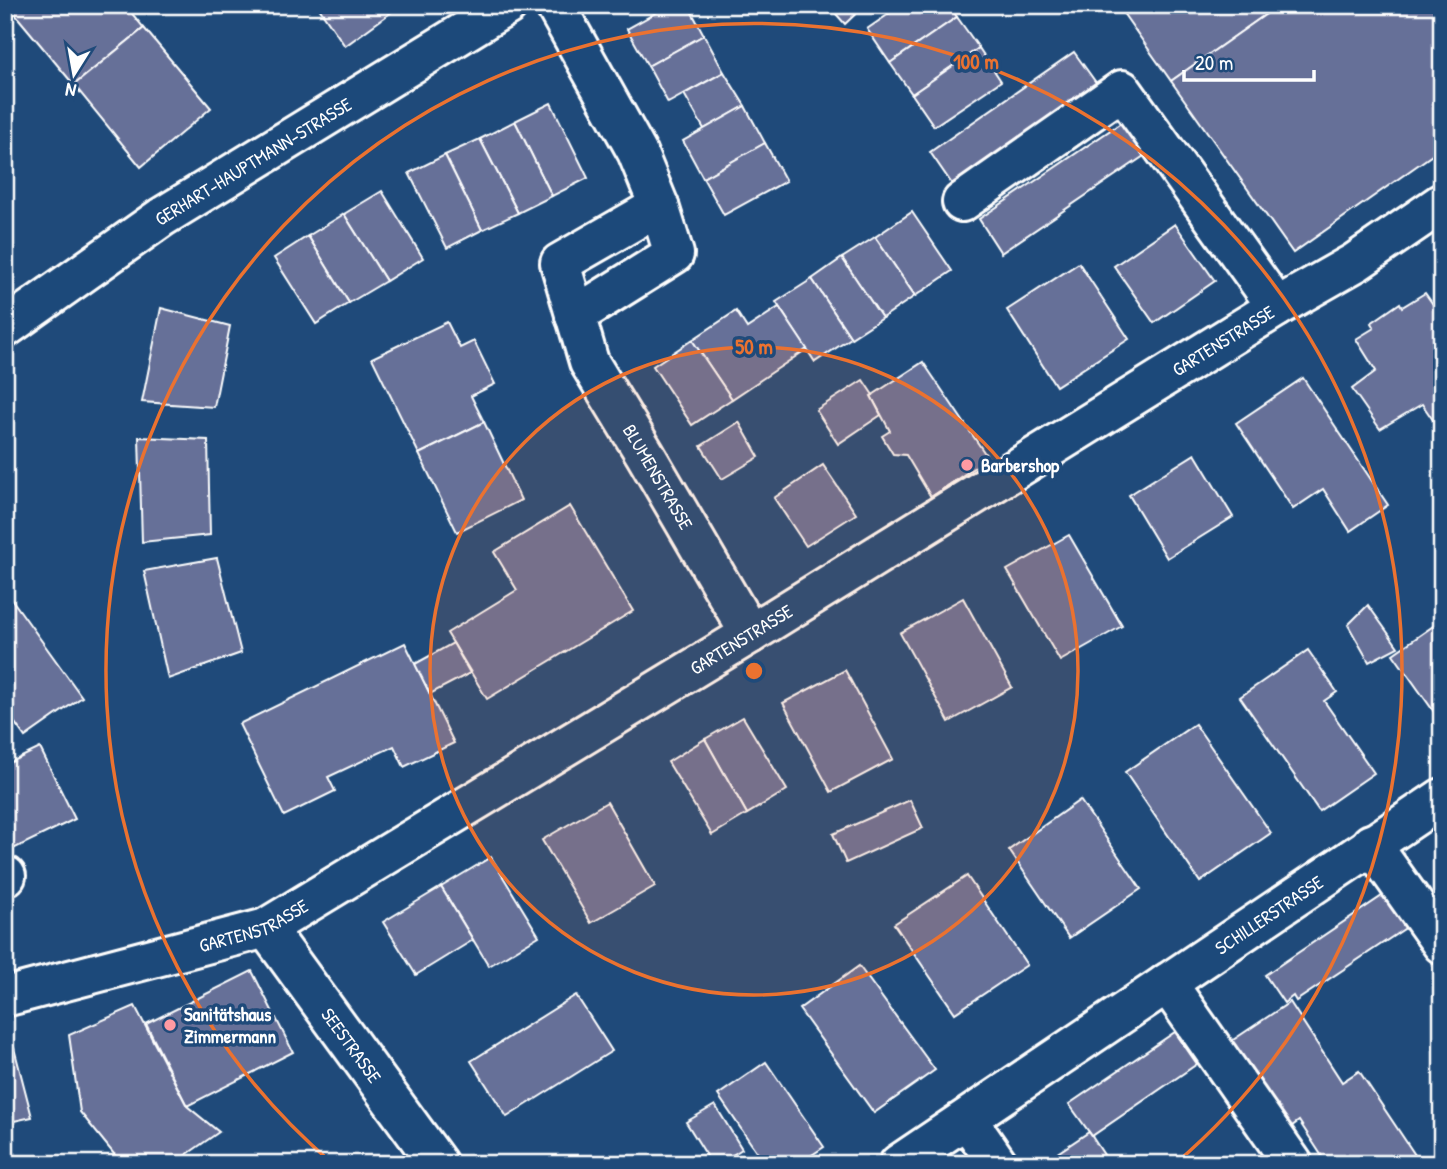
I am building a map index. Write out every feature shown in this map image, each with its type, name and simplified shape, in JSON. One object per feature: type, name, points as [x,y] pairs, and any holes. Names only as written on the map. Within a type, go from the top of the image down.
[{"type":"street","name":"GERHART-HAUPTMANN-STRASSE","points":[[9,319],[162,217],[508,5]]},
{"type":"street","points":[[555,5],[637,152],[659,206],[674,254],[575,316]]},
{"type":"street","points":[[962,202],[1122,90],[1277,307]]},
{"type":"street","name":"GARTENSTRASSE","points":[[5,997],[266,928],[750,634],[1277,307],[1356,262],[1442,203]]},
{"type":"street","name":"BLUMENSTRASSE","points":[[659,206],[560,263],[589,362],[750,634]]},
{"type":"street","name":"SCHILLERSTRASSE","points":[[899,1164],[1442,798]]},
{"type":"street","points":[[1371,844],[1442,944]]},
{"type":"street","name":"SEESTRASSE","points":[[266,928],[438,1164]]},
{"type":"street","points":[[1167,983],[1293,1164]]},
{"type":"street","points":[[967,1119],[998,1164]]},
{"type":"building","points":[[10,5],[125,5],[144,28],[74,85]]},
{"type":"building","points":[[317,5],[399,5],[400,6],[345,46]]},
{"type":"building","points":[[670,5],[688,5],[704,35],[648,66],[627,29]]},
{"type":"building","points":[[828,5],[865,5],[845,24]]},
{"type":"building","points":[[902,5],[949,5],[957,17],[890,63],[867,29]]},
{"type":"building","points":[[1118,5],[1134,5],[1123,13]]},
{"type":"building","points":[[1134,5],[1279,5],[1171,81],[1123,13]]},
{"type":"building","points":[[1279,5],[1442,5],[1442,148],[1293,253],[1171,81]]},
{"type":"building","points":[[957,17],[979,48],[912,94],[890,63]]},
{"type":"building","points":[[144,28],[211,108],[141,167],[74,85]]},
{"type":"building","points":[[704,35],[724,72],[668,103],[648,66]]},
{"type":"building","points":[[979,48],[1001,81],[934,126],[912,94]]},
{"type":"building","points":[[1074,52],[1097,84],[952,184],[930,152]]},
{"type":"building","points":[[724,72],[745,106],[704,129],[684,94]]},
{"type":"building","points":[[551,103],[588,178],[552,196],[515,121]]},
{"type":"building","points":[[745,106],[765,143],[703,178],[683,141]]},
{"type":"building","points":[[515,121],[552,196],[518,213],[480,139]]},
{"type":"building","points":[[1121,123],[1144,156],[1001,253],[979,219]]},
{"type":"building","points":[[480,139],[518,213],[482,230],[445,155]]},
{"type":"building","points":[[765,143],[786,181],[724,215],[703,178]]},
{"type":"building","points":[[445,155],[482,230],[447,248],[409,173]]},
{"type":"building","points":[[382,191],[423,258],[386,281],[344,214]]},
{"type":"building","points":[[912,212],[952,271],[915,296],[875,237]]},
{"type":"building","points":[[344,214],[386,281],[349,303],[308,236]]},
{"type":"building","points":[[1175,224],[1215,281],[1154,323],[1114,266]]},
{"type":"building","points":[[308,236],[349,303],[316,324],[274,258]]},
{"type":"building","points":[[875,237],[915,296],[882,318],[842,258]]},
{"type":"building","points":[[842,258],[882,318],[851,338],[812,279]]},
{"type":"building","points":[[1079,263],[1129,339],[1056,386],[1007,310]]},
{"type":"building","points":[[812,279],[851,338],[815,362],[776,302]]},
{"type":"building","points":[[1425,293],[1442,317],[1442,433],[1422,404],[1380,429],[1352,389],[1376,371],[1356,339],[1374,328],[1371,323],[1400,303],[1402,307]]},
{"type":"building","points":[[779,307],[807,349],[732,399],[692,340],[736,311],[747,328]]},
{"type":"building","points":[[161,308],[230,326],[214,407],[142,402]]},
{"type":"building","points":[[447,322],[460,348],[474,341],[495,384],[471,396],[484,422],[419,454],[372,358]]},
{"type":"building","points":[[692,340],[732,399],[692,425],[653,366]]},
{"type":"building","points":[[923,362],[988,458],[931,497],[906,455],[893,454],[882,436],[890,431],[871,396]]},
{"type":"building","points":[[1303,378],[1388,505],[1350,531],[1323,489],[1293,509],[1236,423]]},
{"type":"building","points":[[863,380],[881,415],[838,444],[816,410]]},
{"type":"building","points":[[484,422],[521,500],[457,532],[419,454]]},
{"type":"building","points":[[739,422],[759,457],[722,479],[701,446]]},
{"type":"building","points":[[139,437],[208,440],[210,535],[142,542]]},
{"type":"building","points":[[1195,454],[1233,517],[1167,558],[1129,495]]},
{"type":"building","points":[[823,465],[856,514],[806,546],[774,498]]},
{"type":"building","points":[[570,506],[633,611],[487,699],[447,633],[517,590],[494,552]]},
{"type":"building","points":[[1069,535],[1122,626],[1060,661],[1007,570]]},
{"type":"building","points":[[217,558],[241,653],[168,679],[144,571]]},
{"type":"building","points":[[5,590],[82,697],[25,737],[5,709]]},
{"type":"building","points":[[963,598],[1012,687],[949,722],[900,633]]},
{"type":"building","points":[[1368,605],[1398,647],[1369,662],[1348,625]]},
{"type":"building","points":[[1442,620],[1442,723],[1393,654]]},
{"type":"building","points":[[405,643],[454,743],[404,767],[394,746],[328,777],[335,791],[284,816],[239,724]]},
{"type":"building","points":[[453,643],[470,673],[430,694],[415,664]]},
{"type":"building","points":[[1308,650],[1337,692],[1324,701],[1374,773],[1319,811],[1240,697]]},
{"type":"building","points":[[845,670],[893,759],[831,792],[783,703]]},
{"type":"building","points":[[743,717],[787,790],[747,814],[705,739]]},
{"type":"building","points":[[1195,724],[1271,833],[1200,882],[1125,772]]},
{"type":"building","points":[[705,739],[747,814],[712,835],[668,762]]},
{"type":"building","points":[[40,748],[75,819],[5,853],[5,765]]},
{"type":"building","points":[[910,800],[923,828],[846,863],[833,834]]},
{"type":"building","points":[[1080,800],[1141,889],[1069,938],[1009,850]]},
{"type":"building","points":[[607,802],[655,886],[591,923],[542,840]]},
{"type":"building","points":[[491,857],[539,936],[489,966],[441,887]]},
{"type":"building","points":[[967,876],[1027,965],[955,1013],[894,924]]},
{"type":"building","points":[[441,887],[473,940],[416,975],[383,922]]},
{"type":"building","points":[[1385,894],[1407,927],[1296,1001],[1293,996],[1284,1003],[1265,975]]},
{"type":"building","points":[[859,966],[935,1070],[874,1113],[799,1009]]},
{"type":"building","points":[[252,971],[293,1052],[187,1106],[146,1024]]},
{"type":"building","points":[[576,995],[612,1051],[507,1117],[471,1061]]},
{"type":"building","points":[[1290,1002],[1342,1082],[1359,1071],[1421,1164],[1327,1164],[1299,1121],[1288,1129],[1230,1042]]},
{"type":"building","points":[[135,1006],[187,1106],[219,1132],[173,1164],[122,1164],[80,1112],[69,1035]]},
{"type":"building","points":[[1175,1032],[1197,1064],[1092,1136],[1069,1104]]},
{"type":"building","points":[[14,1048],[32,1117],[5,1123],[5,1050]]},
{"type":"building","points":[[766,1062],[824,1147],[798,1164],[765,1164],[718,1095]]},
{"type":"building","points":[[715,1105],[742,1149],[718,1164],[712,1164],[686,1122]]},
{"type":"building","points":[[1089,1132],[1110,1164],[1041,1164]]},
{"type":"place","name":"Barbershop","points":[[967,465]]},
{"type":"place","name":"Sanitätshaus Zimmermann","points":[[170,1025]]}]
